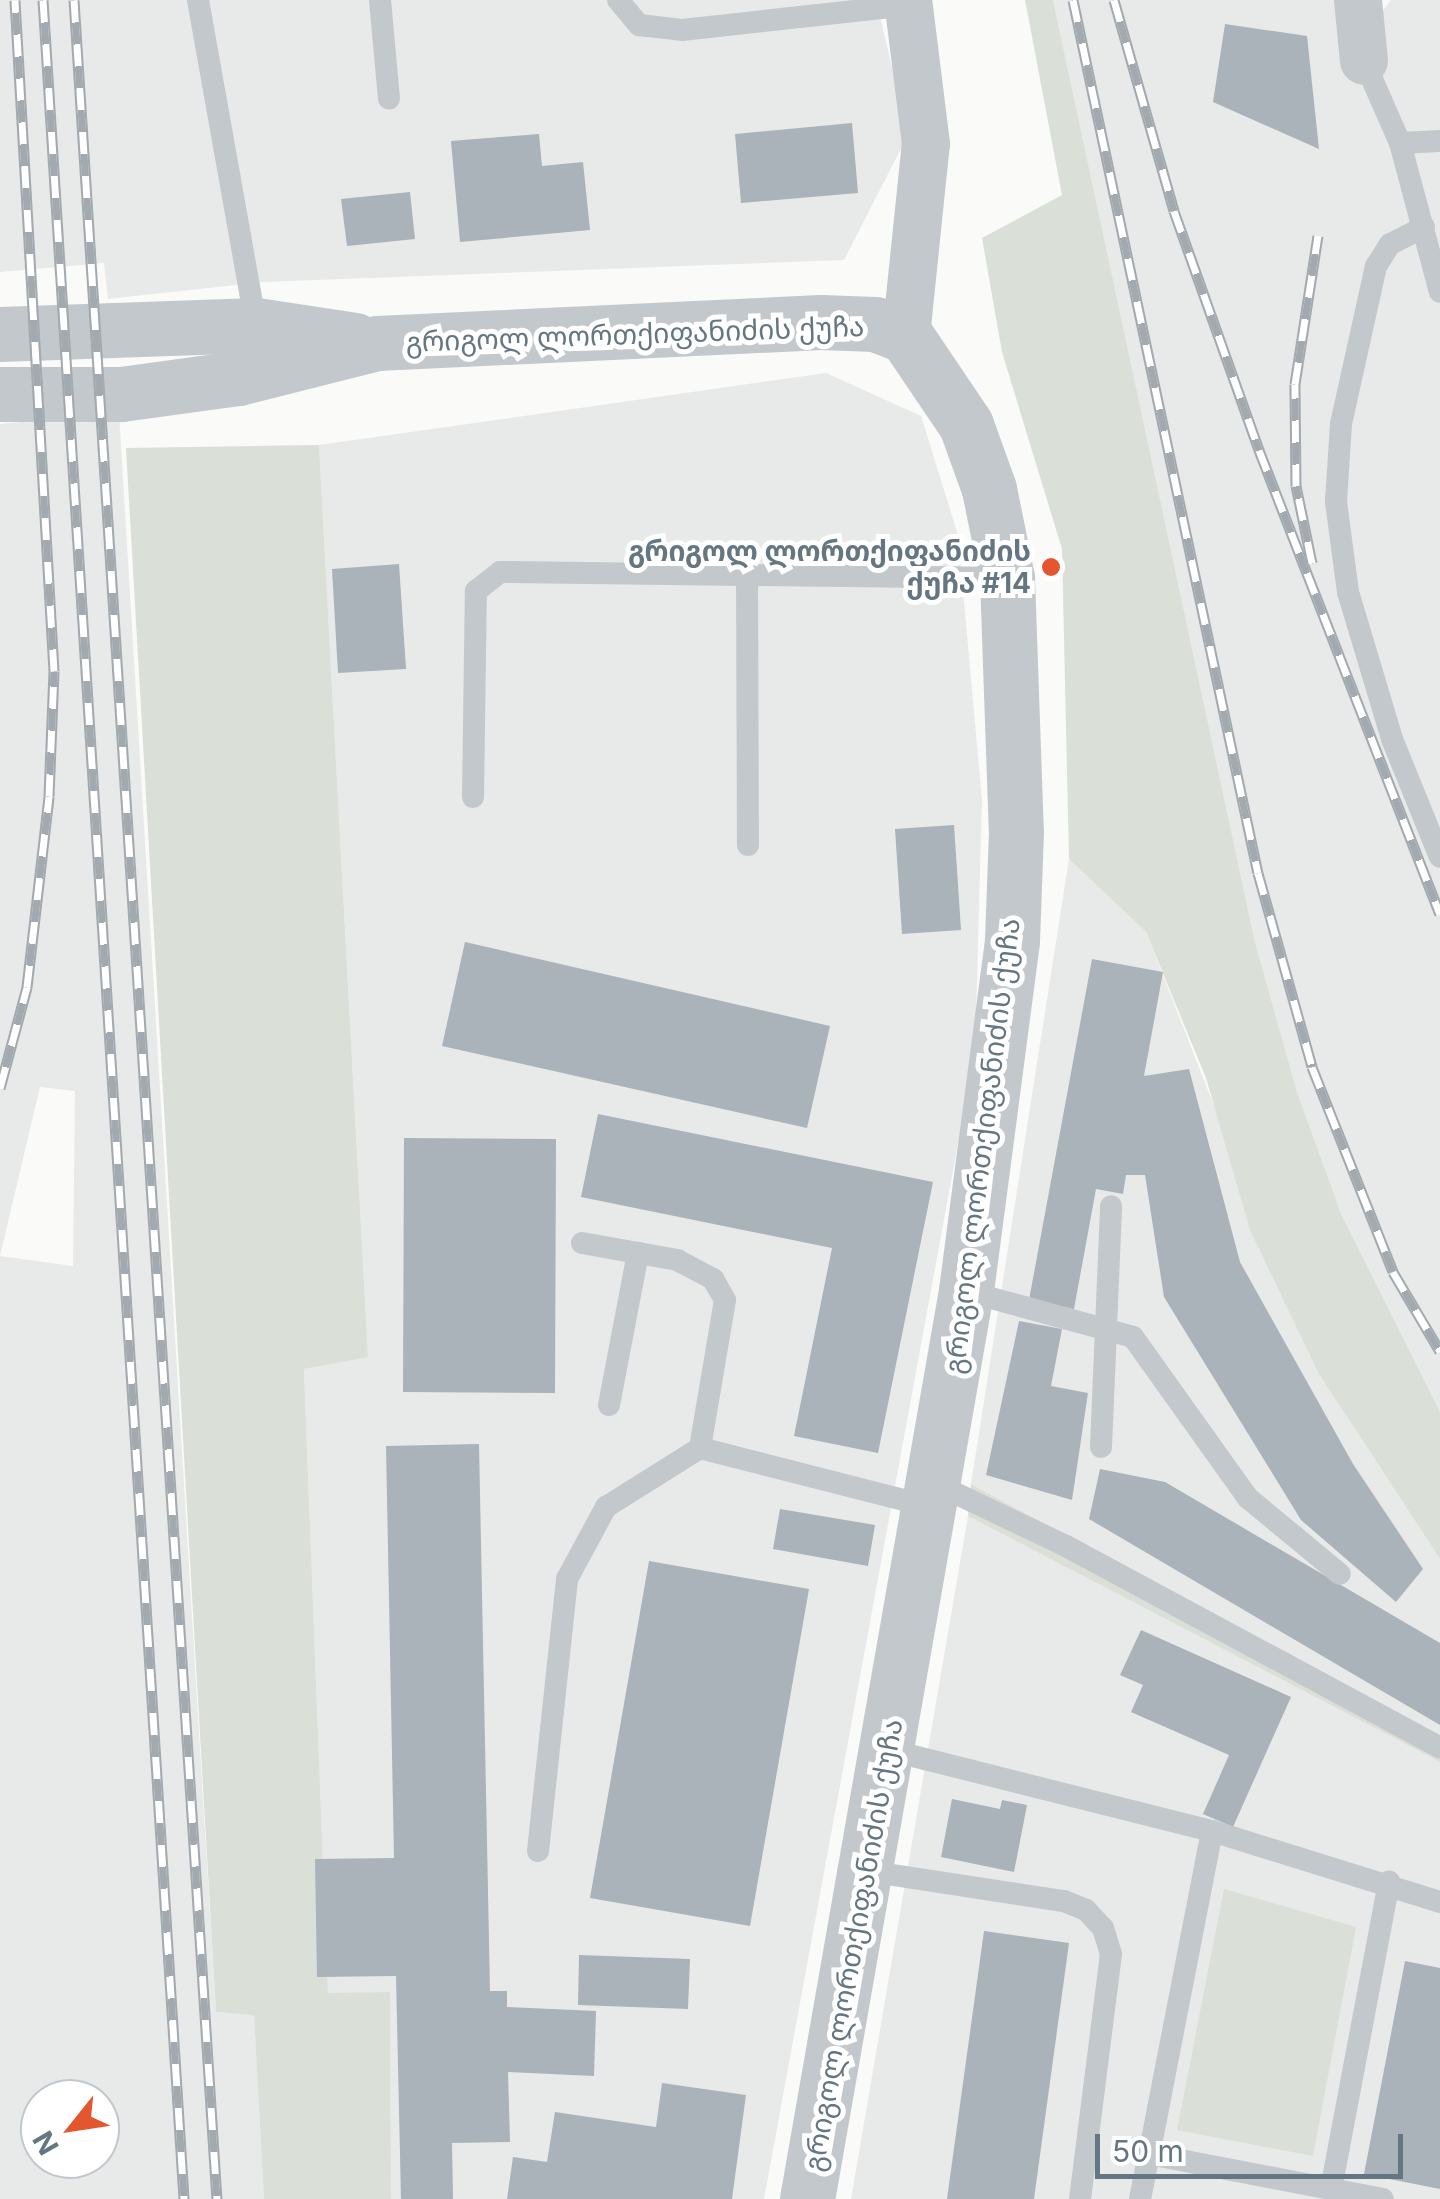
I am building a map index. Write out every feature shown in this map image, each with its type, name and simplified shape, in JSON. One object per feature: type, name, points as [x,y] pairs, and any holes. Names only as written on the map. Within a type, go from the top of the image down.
[{"type":"street","points":[[1358,0],[1364,62]]},
{"type":"street","points":[[906,336],[926,144],[909,2]]},
{"type":"street","name":"გრიგოლ ლორთქიფანიძის ქუჩა","points":[[0,394],[120,394],[179,386],[378,344],[821,322],[874,324],[906,336],[966,425],[989,489],[1007,578],[1016,831],[1012,941],[966,1290],[889,1750],[806,2199]]},
{"type":"street","name":"გრიგოლ ლორთქიფანიძის ქუჩა","points":[[0,334],[256,325],[378,344]]},
{"type":"lane","points":[[198,0],[256,325]]},
{"type":"lane","points":[[380,0],[389,99]]},
{"type":"lane","points":[[618,0],[638,25],[682,30],[909,2]]},
{"type":"lane","points":[[1364,62],[1400,143],[1440,292]]},
{"type":"lane","points":[[1400,143],[1440,141]]},
{"type":"lane","points":[[1424,228],[1390,244],[1376,266],[1341,424],[1336,502],[1348,592],[1392,739],[1440,856]]},
{"type":"lane","points":[[473,796],[476,592],[500,572],[1007,578]]},
{"type":"lane","points":[[747,572],[748,844]]},
{"type":"lane","points":[[1100,1447],[1111,1206]]},
{"type":"lane","points":[[582,1243],[697,1267],[725,1300],[700,1448]]},
{"type":"lane","points":[[609,1405],[638,1253]]},
{"type":"lane","points":[[966,1290],[1132,1336],[1248,1498],[1340,1574]]},
{"type":"lane","points":[[538,1851],[566,1579],[606,1507],[700,1448],[931,1494],[1066,1546],[1440,1746]]},
{"type":"lane","points":[[889,1750],[1212,1831],[1389,1881],[1440,1902]]},
{"type":"lane","points":[[1140,2199],[1212,1831]]},
{"type":"lane","points":[[867,1871],[1064,1902],[1086,1910],[1103,1928],[1112,1954],[1080,2199]]},
{"type":"lane","points":[[1331,2189],[1389,1881]]},
{"type":"lane","points":[[1149,2154],[1377,2198]]},
{"type":"shaded area","points":[[0,0],[876,0],[908,135],[844,260],[262,282],[108,299],[104,263],[0,272]]},
{"type":"shaded area","points":[[1025,0],[1053,0],[1255,942],[1297,1092],[1342,1216],[1440,1412],[1440,1559],[1319,1374],[1250,1230],[1206,1078],[1146,932],[1069,859],[1062,549],[1002,352],[982,238],[1062,195]]},
{"type":"shaded area","points":[[1053,0],[1337,0],[1382,12],[1391,0],[1440,0],[1440,1412],[1342,1216],[1297,1092],[1255,942]]},
{"type":"shaded area","points":[[826,373],[921,416],[958,535],[982,800],[975,1051],[764,2199],[391,2199],[390,1992],[328,1994],[304,1369],[368,1356],[319,445]]},
{"type":"shaded area","points":[[119,413],[216,2012],[254,2014],[264,2199],[0,2199],[0,424]],"holes":[[[40,1087],[75,1091],[73,1266],[0,1256]]]},
{"type":"shaded area","points":[[319,445],[368,1357],[304,1369],[328,1993],[390,1992],[391,2199],[264,2199],[254,2015],[216,2012],[126,448]]},
{"type":"shaded area","points":[[1069,859],[1146,932],[1319,1374],[1440,1559],[1440,1738],[971,1484]]},
{"type":"shaded area","points":[[971,1484],[1440,1738],[1440,1762],[968,1516]]},
{"type":"shaded area","points":[[968,1516],[1440,1762],[1440,2199],[851,2199]]},
{"type":"shaded area","points":[[1224,1889],[1356,1927],[1313,2156],[1177,2130]]},
{"type":"building","points":[[1225,24],[1307,36],[1319,149],[1213,102]]},
{"type":"building","points":[[852,123],[858,193],[741,203],[735,134]]},
{"type":"building","points":[[539,134],[542,166],[583,162],[590,230],[460,242],[451,141]]},
{"type":"building","points":[[410,192],[415,239],[347,246],[341,199]]},
{"type":"building","points":[[399,564],[406,669],[338,673],[332,569]]},
{"type":"building","points":[[954,825],[961,930],[902,934],[895,829]]},
{"type":"building","points":[[465,942],[830,1026],[807,1128],[442,1046]]},
{"type":"building","points":[[1092,959],[1163,972],[1144,1076],[1189,1069],[1240,1262],[1353,1464],[1423,1569],[1396,1602],[1301,1520],[1164,1297],[1145,1175],[1126,1175],[1123,1194],[1096,1189],[1074,1309],[1029,1300]]},
{"type":"building","points":[[598,1114],[933,1182],[878,1453],[794,1436],[832,1248],[581,1197]]},
{"type":"building","points":[[404,1138],[556,1139],[555,1393],[403,1392]]},
{"type":"building","points":[[1019,1321],[1062,1329],[1051,1386],[1088,1393],[1072,1500],[986,1475]]},
{"type":"building","points":[[479,1444],[490,1991],[507,1991],[507,2007],[596,2011],[594,2076],[508,2072],[510,2142],[452,2143],[453,2199],[401,2199],[396,1976],[317,1977],[315,1859],[394,1858],[386,1446]]},
{"type":"building","points":[[1100,1469],[1165,1482],[1440,1643],[1440,1725],[1089,1519]]},
{"type":"building","points":[[780,1509],[875,1525],[868,1566],[773,1549]]},
{"type":"building","points":[[649,1561],[809,1589],[750,1926],[590,1898]]},
{"type":"building","points":[[1141,1630],[1291,1697],[1233,1827],[1203,1814],[1229,1755],[1131,1712],[1143,1685],[1120,1675]]},
{"type":"building","points":[[952,1799],[1000,1809],[1002,1800],[1027,1805],[1014,1872],[941,1857]]},
{"type":"building","points":[[984,1931],[1069,1943],[1034,2199],[947,2199]]},
{"type":"building","points":[[579,1955],[690,1959],[688,2009],[578,2005]]},
{"type":"building","points":[[1405,1961],[1440,1968],[1440,2189],[1364,2174]]},
{"type":"building","points":[[662,2083],[746,2095],[732,2199],[507,2199],[513,2157],[547,2162],[555,2112],[656,2127]]},
{"type":"railway","points":[[0,1088],[27,987],[49,796],[54,671],[15,0]]},
{"type":"railway","points":[[43,0],[184,2199]]},
{"type":"railway","points":[[74,0],[217,2199]]},
{"type":"railway","points":[[1073,0],[1258,873],[1312,1067],[1393,1272],[1440,1351]]},
{"type":"railway","points":[[1114,0],[1174,211],[1259,450],[1440,914]]},
{"type":"railway","points":[[1312,563],[1296,486],[1295,384],[1318,236]]},
{"type":"place","name":"გრიგოლ ლორთქიფანიძის ქუჩა #14","points":[[1051,567]]}]
